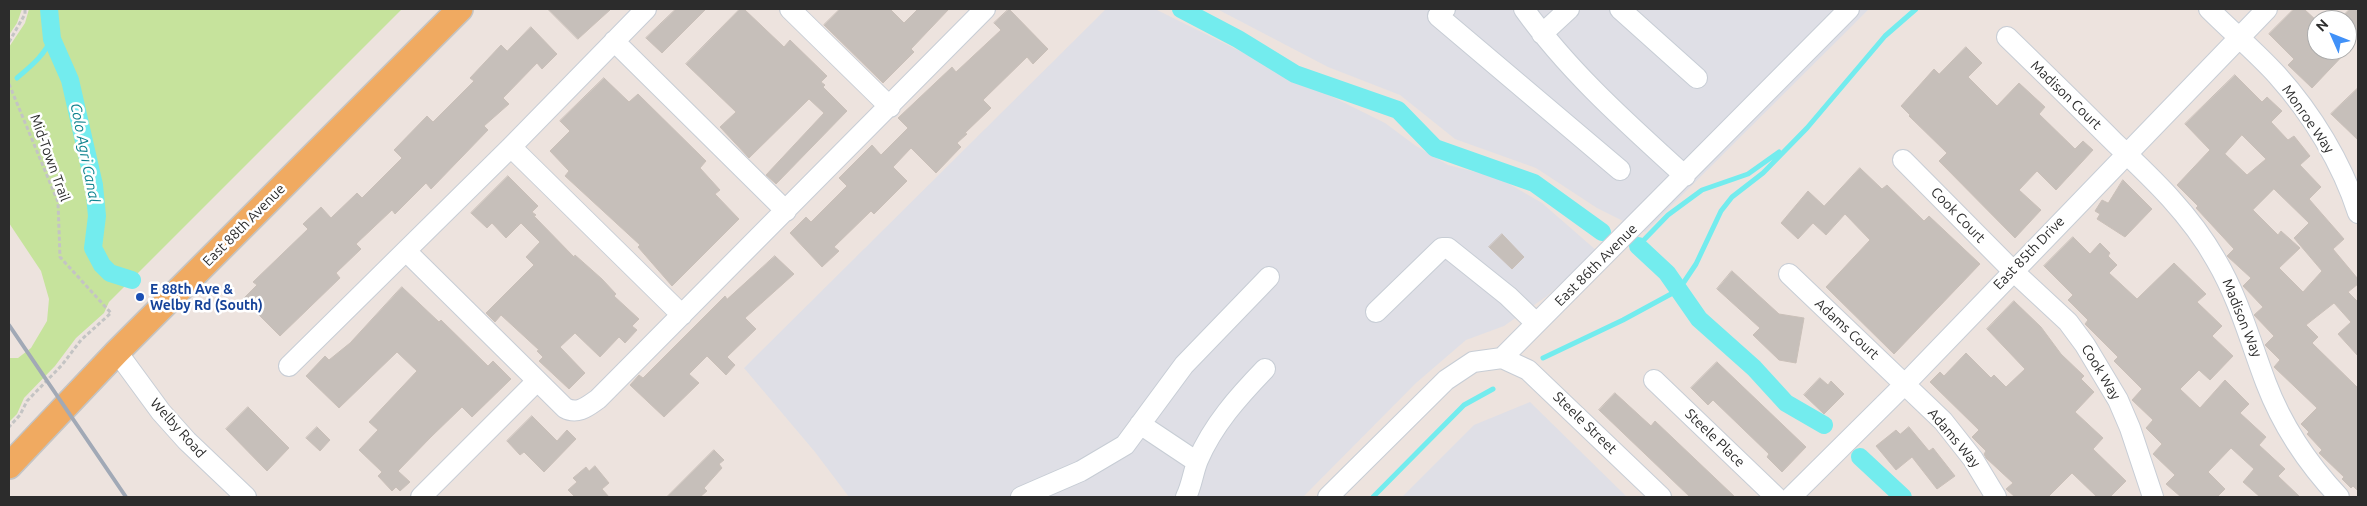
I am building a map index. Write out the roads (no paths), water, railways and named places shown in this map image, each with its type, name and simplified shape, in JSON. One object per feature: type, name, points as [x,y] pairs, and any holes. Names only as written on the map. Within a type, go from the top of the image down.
[{"type":"main road","name":"East 88th Avenue","points":[[9,466],[117,352],[460,9]]},
{"type":"street","points":[[289,366],[511,147],[646,9]]},
{"type":"street","points":[[790,9],[890,107]]},
{"type":"street","points":[[406,251],[536,382],[571,411],[587,407],[598,399],[890,107],[985,9]]},
{"type":"street","points":[[1445,9],[1438,16],[1620,170]]},
{"type":"street","points":[[1524,9],[1542,34],[1616,112],[1685,176]]},
{"type":"street","points":[[1542,34],[1569,9]]},
{"type":"street","points":[[1620,9],[1697,78]]},
{"type":"street","name":"East 86th Avenue","points":[[1502,358],[1849,9]]},
{"type":"street","name":"Monroe Way","points":[[2208,9],[2277,76],[2308,115],[2332,154],[2358,213]]},
{"type":"street","name":"East 85th Drive","points":[[1791,497],[1905,384],[2012,270],[2267,9]]},
{"type":"street","name":"Madison Court","points":[[2007,37],[2126,153]]},
{"type":"street","points":[[614,41],[786,211]]},
{"type":"street","points":[[511,147],[682,315]]},
{"type":"street","name":"Madison Way","points":[[2126,153],[2160,184],[2185,213],[2215,258],[2229,282],[2249,330],[2266,383],[2282,417],[2301,450],[2323,480],[2339,497]]},
{"type":"street","name":"Cook Court","points":[[1903,160],[2012,270]]},
{"type":"street","points":[[1376,312],[1442,248],[1448,248],[1508,296],[1536,323]]},
{"type":"street","name":"Cook Way","points":[[2012,270],[2068,322],[2108,381],[2130,428],[2153,497]]},
{"type":"street","name":"Adams Court","points":[[1789,274],[1905,384]]},
{"type":"street","points":[[1021,497],[1081,471],[1125,445],[1184,365],[1269,277]]},
{"type":"street","name":"Welby Road","points":[[117,352],[162,412],[187,441],[246,497]]},
{"type":"street","points":[[1328,497],[1446,380],[1472,362],[1502,358]]},
{"type":"street","name":"Steele Street","points":[[1502,358],[1528,370],[1661,497]]},
{"type":"street","points":[[1186,497],[1192,485],[1197,462],[1210,434],[1235,400],[1265,369]]},
{"type":"street","name":"Steele Place","points":[[1654,380],[1776,497]]},
{"type":"street","points":[[421,497],[536,382]]},
{"type":"street","name":"Adams Way","points":[[1905,384],[1949,428],[1973,459],[1996,497]]},
{"type":"street","points":[[1140,424],[1197,462]]},
{"type":"waterway","name":"Colo Agri Canal","points":[[49,9],[52,39],[70,80],[94,185],[97,216],[93,248],[102,265],[110,273],[132,280]]},
{"type":"waterway","points":[[1181,9],[1238,39],[1295,74],[1398,110],[1435,148],[1534,183],[1602,232]]},
{"type":"waterway","points":[[1543,358],[1623,320],[1671,294],[1684,282],[1696,264],[1721,211],[1732,197],[1763,173],[1807,128],[1885,36],[1916,9]]},
{"type":"waterway","points":[[17,78],[42,55],[52,37]]},
{"type":"waterway","points":[[1638,246],[1668,215],[1702,190],[1748,174],[1779,152]]},
{"type":"waterway","points":[[1638,246],[1667,273],[1699,319],[1754,368],[1786,403],[1824,425]]},
{"type":"waterway","points":[[1373,497],[1464,405],[1493,389]]},
{"type":"waterway","points":[[1860,457],[1903,497]]},
{"type":"railway","points":[[9,325],[126,497]]},
{"type":"place","name":"E 88th Ave & Welby Rd (South)","points":[[140,297]]}]
